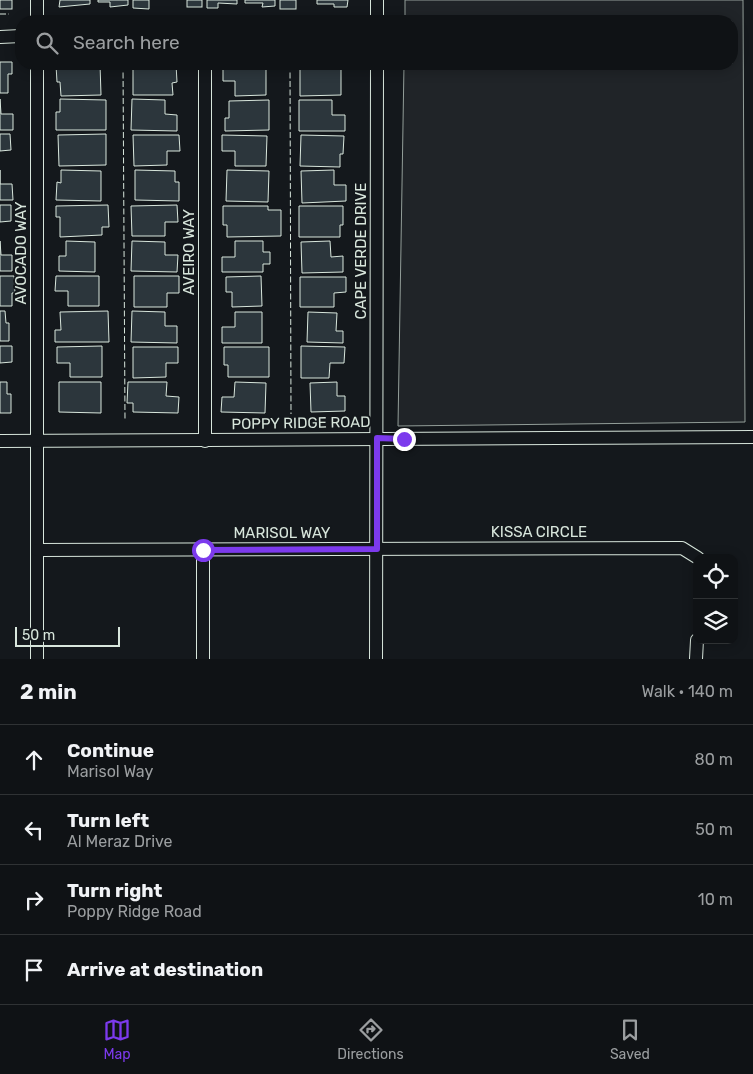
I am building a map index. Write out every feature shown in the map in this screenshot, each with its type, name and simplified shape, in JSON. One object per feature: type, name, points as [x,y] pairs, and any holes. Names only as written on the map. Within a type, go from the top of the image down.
[{"type":"street","points":[[37,0],[37,15]]},
{"type":"street","points":[[377,0],[377,15]]},
{"type":"street","points":[[0,36],[15,36]]},
{"type":"street","name":"AVOCADO WAY","points":[[37,70],[37,659]]},
{"type":"street","name":"AVEIRO WAY","points":[[205,70],[206,441]]},
{"type":"street","name":"CAPE VERDE DRIVE","points":[[376,659],[377,70]]},
{"type":"street","name":"POPPY RIDGE ROAD","points":[[0,441],[753,437]]},
{"type":"street","name":"KISSA CIRCLE","points":[[377,549],[682,548],[693,555]]},
{"type":"street","name":"MARISOL WAY","points":[[37,550],[377,549]]},
{"type":"street","points":[[203,550],[203,659]]},
{"type":"street","points":[[696,659],[697,644]]},
{"type":"shaded area","points":[[405,0],[743,0],[745,422],[398,426],[404,70],[738,70],[738,15],[405,15]]},
{"type":"building","points":[[0,0],[12,0],[12,9],[0,9]]},
{"type":"building","points":[[60,0],[90,0],[90,4],[59,7]]},
{"type":"building","points":[[98,0],[128,0],[128,5],[110,7],[110,2],[98,2]]},
{"type":"building","points":[[133,0],[149,0],[149,9],[133,8]]},
{"type":"building","points":[[187,0],[202,0],[202,7],[187,7]]},
{"type":"building","points":[[207,0],[237,0],[237,4],[218,3],[218,8],[207,8]]},
{"type":"building","points":[[245,0],[275,0],[275,6],[262,7],[263,3],[245,3]]},
{"type":"building","points":[[280,0],[296,0],[296,9],[280,9]]},
{"type":"building","points":[[317,0],[348,0],[347,7],[334,7],[334,4],[317,4]]},
{"type":"building","points":[[0,62],[12,62],[12,74],[8,74],[8,93],[0,93]]},
{"type":"building","points":[[56,70],[100,70],[101,95],[61,96],[60,82],[57,82]]},
{"type":"building","points":[[133,70],[176,70],[177,82],[172,83],[173,95],[133,95]]},
{"type":"building","points":[[223,70],[266,70],[266,95],[235,96],[235,81],[223,81]]},
{"type":"building","points":[[300,70],[341,70],[341,95],[300,96]]},
{"type":"building","points":[[0,99],[1,114],[13,114],[13,130],[0,130]]},
{"type":"building","points":[[60,99],[106,100],[106,130],[56,130],[56,112],[60,112]]},
{"type":"building","points":[[132,99],[165,100],[165,114],[177,115],[177,131],[131,130]]},
{"type":"building","points":[[269,100],[269,130],[225,131],[225,118],[229,118],[229,101]]},
{"type":"building","points":[[299,100],[332,100],[332,115],[345,115],[345,131],[299,131]]},
{"type":"building","points":[[0,134],[10,134],[11,150],[0,151]]},
{"type":"building","points":[[106,134],[106,165],[59,166],[58,135]]},
{"type":"building","points":[[133,135],[179,135],[180,151],[167,151],[167,165],[134,166]]},
{"type":"building","points":[[222,135],[267,136],[266,166],[235,166],[235,151],[222,151]]},
{"type":"building","points":[[301,135],[344,136],[343,154],[340,154],[340,167],[300,166]]},
{"type":"building","points":[[61,170],[101,171],[101,201],[56,200],[57,182],[61,183]]},
{"type":"building","points":[[135,170],[175,171],[175,182],[179,182],[179,201],[135,200]]},
{"type":"building","points":[[227,170],[269,171],[268,202],[226,201]]},
{"type":"building","points":[[334,170],[334,185],[346,185],[346,201],[302,203],[301,171]]},
{"type":"building","points":[[0,184],[12,184],[13,200],[0,200]]},
{"type":"building","points":[[0,205],[11,205],[11,221],[0,222]]},
{"type":"building","points":[[108,205],[109,227],[102,227],[102,235],[60,237],[60,217],[56,217],[56,206]]},
{"type":"building","points":[[177,205],[178,222],[165,222],[165,236],[132,236],[131,206]]},
{"type":"building","points":[[223,206],[268,206],[268,210],[281,210],[281,236],[227,237],[227,225],[223,225]]},
{"type":"building","points":[[299,206],[343,206],[343,225],[340,225],[340,237],[299,237]]},
{"type":"building","points":[[0,241],[1,255],[12,255],[12,271],[0,271]]},
{"type":"building","points":[[66,241],[95,242],[95,272],[59,271],[59,256],[66,256]]},
{"type":"building","points":[[132,241],[165,242],[165,255],[178,255],[177,272],[131,271]]},
{"type":"building","points":[[235,241],[263,241],[263,252],[270,252],[270,264],[263,264],[263,272],[222,272],[222,257],[235,257]]},
{"type":"building","points":[[330,241],[331,257],[343,256],[343,272],[302,273],[301,242]]},
{"type":"building","points":[[0,276],[14,276],[15,293],[12,293],[12,306],[0,306]]},
{"type":"building","points":[[56,276],[99,276],[99,306],[68,306],[68,291],[55,291]]},
{"type":"building","points":[[134,276],[179,276],[179,293],[167,293],[167,307],[134,307]]},
{"type":"building","points":[[261,276],[262,306],[232,307],[232,292],[226,292],[226,277]]},
{"type":"building","points":[[300,277],[346,277],[346,292],[334,293],[334,307],[300,307]]},
{"type":"building","points":[[0,311],[5,311],[6,323],[9,323],[9,341],[0,341]]},
{"type":"building","points":[[108,311],[109,342],[55,342],[55,330],[61,330],[60,312]]},
{"type":"building","points":[[132,311],[165,312],[165,326],[177,326],[177,343],[131,342]]},
{"type":"building","points":[[235,312],[262,312],[262,343],[222,343],[222,327],[235,327]]},
{"type":"building","points":[[308,312],[337,313],[336,331],[343,331],[343,343],[307,342]]},
{"type":"building","points":[[0,346],[12,346],[12,362],[0,363]]},
{"type":"building","points":[[102,346],[102,377],[70,377],[70,363],[57,363],[57,347]]},
{"type":"building","points":[[301,346],[345,347],[344,363],[330,363],[329,378],[301,378]]},
{"type":"building","points":[[133,347],[178,347],[178,363],[166,363],[166,377],[133,378]]},
{"type":"building","points":[[224,347],[269,347],[269,377],[228,377],[228,365],[224,365]]},
{"type":"building","points":[[0,382],[7,382],[7,394],[11,394],[11,413],[0,413]]},
{"type":"building","points":[[59,382],[101,382],[101,413],[59,412]]},
{"type":"building","points":[[128,382],[167,382],[166,396],[179,397],[178,413],[133,412],[133,403],[127,403]]},
{"type":"building","points":[[235,382],[266,383],[265,413],[221,412],[222,397],[234,397]]},
{"type":"building","points":[[337,382],[337,396],[345,396],[345,411],[311,412],[310,383]]},
{"type":"fence","points":[[0,14],[9,14]]},
{"type":"fence","points":[[123,70],[125,420]]},
{"type":"fence","points":[[290,70],[291,414]]},
{"type":"route","points":[[203,550],[377,549],[377,438],[404,439]]}]
